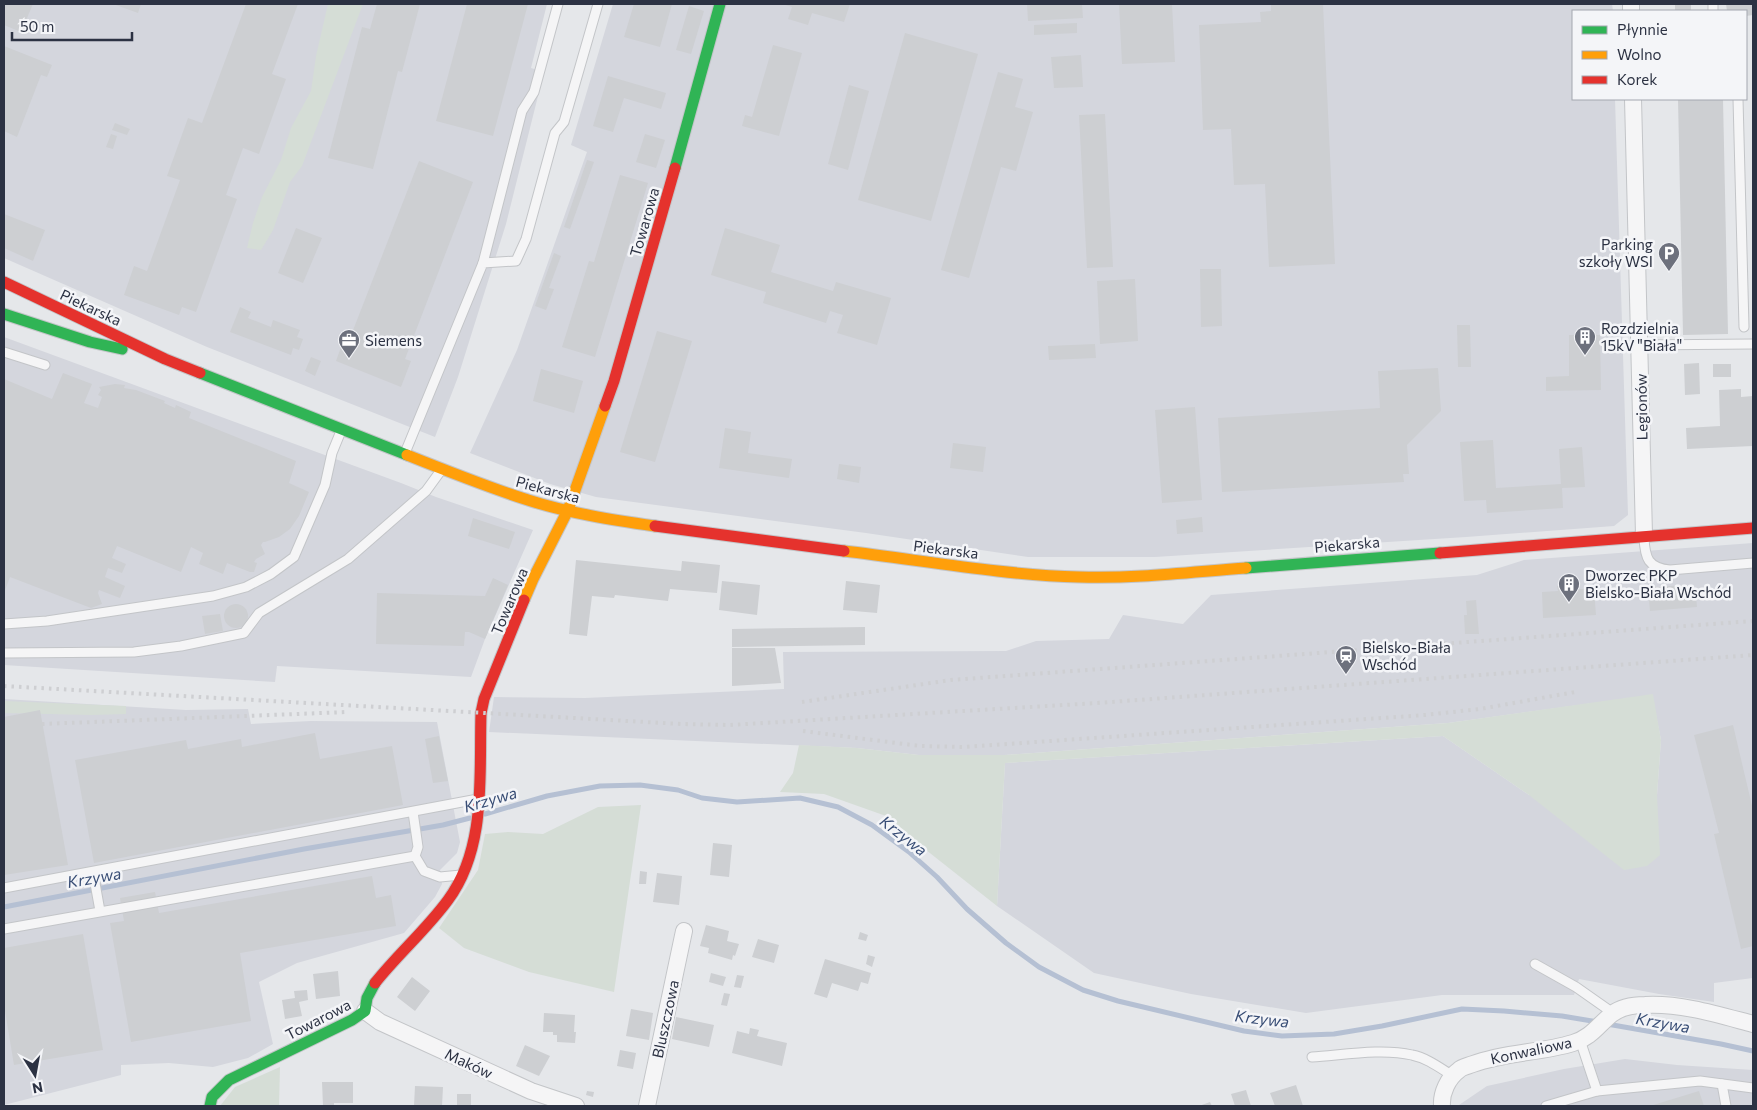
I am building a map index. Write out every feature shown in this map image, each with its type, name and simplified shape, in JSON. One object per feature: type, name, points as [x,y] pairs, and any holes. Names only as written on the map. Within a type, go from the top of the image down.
[{"type":"street","name":"Towarowa","points":[[210,1106],[212,1097],[229,1080],[352,1020],[365,1010],[368,995],[381,976],[436,916],[464,875],[473,849],[477,827],[481,713],[484,699],[533,580],[568,510],[614,381],[720,4]]},
{"type":"street","name":"Legionów","points":[[1633,100],[1644,535]]},
{"type":"street","name":"Piekarska","points":[[4,282],[165,359],[486,486],[530,501],[568,510],[633,523],[682,530],[1006,571],[1079,576],[1153,575],[1644,535],[1753,528]]},
{"type":"street","name":"Piekarska","points":[[4,314],[90,342],[165,359]]},
{"type":"street","name":"Bluszczowa","points":[[646,1106],[684,931]]},
{"type":"street","name":"Konwaliowa","points":[[1453,1076],[1459,1069],[1481,1061],[1554,1047],[1585,1038],[1613,1013],[1628,1007],[1645,1005],[1672,1006],[1753,1024]]},
{"type":"street","name":"Maków","points":[[365,1010],[380,1022],[531,1091],[552,1103],[576,1106]]},
{"type":"street","points":[[1442,1106],[1441,1098],[1447,1083],[1453,1076]]},
{"type":"lane","points":[[404,454],[483,263],[522,111],[534,92],[558,4]]},
{"type":"lane","points":[[483,263],[516,260],[526,239],[555,133],[564,122],[598,4]]},
{"type":"lane","points":[[1738,100],[1744,327]]},
{"type":"lane","points":[[1639,345],[1753,344]]},
{"type":"lane","points":[[4,352],[45,365]]},
{"type":"lane","points":[[4,624],[47,621],[213,596],[246,587],[271,574],[294,556],[324,485],[332,453],[342,429]]},
{"type":"lane","points":[[4,652],[134,652],[181,646],[244,633],[260,613],[348,559],[420,496],[442,469]]},
{"type":"lane","points":[[1644,535],[1644,552],[1647,559],[1654,566],[1661,569],[1670,570],[1753,563]]},
{"type":"lane","points":[[4,888],[414,817],[478,803]]},
{"type":"lane","points":[[414,817],[417,851],[424,871],[440,877],[464,875]]},
{"type":"lane","points":[[4,929],[417,851]]},
{"type":"lane","points":[[93,872],[100,911]]},
{"type":"lane","points":[[1535,964],[1576,987],[1613,1013]]},
{"type":"lane","points":[[1585,1038],[1597,1091]]},
{"type":"lane","points":[[1312,1057],[1387,1052],[1413,1055],[1431,1062],[1453,1076]]},
{"type":"lane","points":[[1546,1106],[1597,1091],[1700,1080],[1753,1088]]},
{"type":"lane","points":[[1722,1084],[1726,1106]]},
{"type":"shaded area","points":[[4,4],[547,4],[531,68],[544,72],[506,224],[458,377],[435,437],[207,347],[4,258]]},
{"type":"shaded area","points":[[328,4],[363,4],[302,166],[290,182],[273,230],[261,250],[247,248],[262,197],[281,160],[291,128],[311,91],[316,56]]},
{"type":"shaded area","points":[[613,4],[1612,4],[1613,10],[1572,10],[1572,100],[1615,100],[1628,515],[1614,526],[1466,537],[1155,557],[1028,557],[596,497],[550,484],[470,453],[517,350],[587,152],[571,145]]},
{"type":"shaded area","points":[[4,337],[436,497],[533,530],[485,639],[471,677],[277,666],[275,682],[4,665]]},
{"type":"shaded area","points":[[1753,543],[1753,978],[1714,983],[1714,1002],[1579,979],[1574,995],[1442,995],[1306,1013],[1191,994],[1094,973],[997,906],[1005,763],[1443,736],[1529,795],[1657,795],[1661,740],[1652,695],[1448,723],[1005,755],[919,755],[857,748],[489,732],[494,697],[585,698],[784,689],[783,652],[1006,651],[1036,641],[1109,639],[1123,615],[1183,624],[1211,595],[1477,575],[1524,560]]},
{"type":"shaded area","points":[[1653,694],[1661,740],[1657,795],[1660,855],[1647,866],[1624,870],[1529,795],[1443,736],[1005,763],[997,906],[886,816],[824,794],[780,792],[793,773],[799,745],[857,748],[919,755],[1005,755],[1448,723]]},
{"type":"shaded area","points":[[4,699],[186,710],[248,709],[251,724],[311,721],[437,722],[460,842],[457,853],[440,870],[442,884],[435,897],[404,933],[297,963],[259,982],[273,1044],[248,1058],[213,1067],[169,1063],[121,1065],[121,1075],[4,1105]]},
{"type":"shaded area","points":[[4,701],[126,706],[126,714],[4,713]]},
{"type":"shaded area","points":[[641,805],[614,992],[529,972],[464,948],[439,928],[478,870],[485,834],[508,832],[543,834],[598,807]]},
{"type":"shaded area","points":[[1625,1059],[1677,1065],[1753,1070],[1753,1106],[1459,1106],[1487,1086],[1564,1069]]},
{"type":"shaded area","points":[[280,1067],[279,1106],[220,1106],[235,1087]]},
{"type":"building","points":[[4,4],[33,4],[21,32],[4,25]]},
{"type":"building","points":[[113,4],[141,4],[138,13]]},
{"type":"building","points":[[246,4],[298,4],[272,74],[286,79],[259,154],[243,148],[226,195],[237,199],[196,312],[182,307],[179,315],[124,295],[134,266],[147,271],[180,180],[167,176],[188,118],[202,123]]},
{"type":"building","points":[[377,4],[420,4],[402,72],[398,71],[373,169],[328,158],[362,27],[370,29]]},
{"type":"building","points":[[467,4],[528,4],[493,136],[436,121]]},
{"type":"building","points":[[634,4],[672,4],[660,47],[624,37]]},
{"type":"building","points":[[782,4],[850,4],[844,22],[812,13],[808,25],[788,19],[792,7]]},
{"type":"building","points":[[1027,4],[1082,4],[1083,18],[1028,21]]},
{"type":"building","points":[[1119,4],[1172,4],[1175,62],[1122,64]]},
{"type":"building","points":[[1271,4],[1323,4],[1335,264],[1269,267],[1265,184],[1234,185],[1231,129],[1203,130],[1199,25],[1261,22],[1260,12],[1271,11]]},
{"type":"building","points":[[1675,4],[1691,4],[1691,10],[1675,10]]},
{"type":"building","points":[[1726,4],[1753,4],[1753,15],[1747,16],[1747,10],[1727,10]]},
{"type":"building","points":[[689,6],[704,11],[691,54],[676,50]]},
{"type":"building","points":[[1077,23],[1077,33],[1034,35],[1034,25]]},
{"type":"building","points":[[905,33],[978,54],[931,221],[858,200]]},
{"type":"building","points":[[773,45],[802,53],[779,136],[742,126],[745,115],[752,117]]},
{"type":"building","points":[[4,46],[52,65],[47,77],[41,75],[17,137],[4,131]]},
{"type":"building","points":[[1081,55],[1083,87],[1054,88],[1051,57]]},
{"type":"building","points":[[998,72],[1023,79],[1015,107],[1033,112],[1016,171],[1001,167],[969,278],[941,270]]},
{"type":"building","points":[[608,76],[666,93],[661,109],[624,98],[613,132],[593,126]]},
{"type":"building","points":[[849,85],[869,91],[848,170],[828,164]]},
{"type":"building","points":[[1678,100],[1723,100],[1728,334],[1683,335]]},
{"type":"building","points":[[1105,114],[1113,267],[1087,268],[1079,115]]},
{"type":"building","points":[[115,123],[130,129],[127,135],[112,130]]},
{"type":"building","points":[[111,134],[117,136],[113,149],[106,147]]},
{"type":"building","points":[[645,134],[665,140],[656,168],[636,162]]},
{"type":"building","points":[[587,160],[594,162],[570,229],[564,227]]},
{"type":"building","points":[[419,161],[473,182],[405,359],[411,361],[401,387],[336,361],[345,336],[350,338]]},
{"type":"building","points":[[620,175],[648,183],[595,357],[562,347],[589,261],[594,262]]},
{"type":"building","points":[[4,214],[45,230],[33,261],[4,248]]},
{"type":"building","points":[[296,228],[322,238],[303,283],[278,273]]},
{"type":"building","points":[[725,228],[780,245],[771,272],[833,291],[836,282],[891,298],[877,345],[837,333],[843,315],[830,311],[826,323],[763,303],[766,292],[711,275]]},
{"type":"building","points":[[554,253],[561,256],[549,288],[554,289],[546,310],[535,306]]},
{"type":"building","points":[[1200,269],[1221,269],[1222,326],[1201,327]]},
{"type":"building","points":[[1135,279],[1138,341],[1100,344],[1097,281]]},
{"type":"building","points":[[240,307],[251,312],[248,318],[271,327],[273,320],[300,330],[297,337],[303,339],[299,350],[293,348],[291,355],[230,332]]},
{"type":"building","points":[[1457,325],[1470,325],[1471,367],[1458,367]]},
{"type":"building","points":[[657,331],[692,341],[655,462],[620,452]]},
{"type":"building","name":"Rozdzielnia 15kV \"Biała\"","points":[[1569,335],[1600,335],[1601,390],[1546,391],[1546,377],[1569,376]]},
{"type":"building","points":[[1095,344],[1096,358],[1049,360],[1048,346]]},
{"type":"building","points":[[311,357],[321,361],[315,376],[305,371]]},
{"type":"building","points":[[1699,363],[1700,394],[1685,395],[1684,364]]},
{"type":"building","points":[[1713,364],[1731,364],[1731,377],[1713,377]]},
{"type":"building","points":[[1438,368],[1441,411],[1407,445],[1409,474],[1403,474],[1404,482],[1222,492],[1218,418],[1380,408],[1378,371]]},
{"type":"building","points":[[541,369],[583,381],[574,413],[533,401]]},
{"type":"building","points":[[63,373],[92,384],[84,403],[98,408],[102,397],[98,395],[101,390],[99,387],[115,384],[125,385],[124,388],[136,390],[165,401],[164,403],[175,408],[176,405],[191,412],[189,418],[296,461],[289,483],[309,492],[299,516],[290,529],[279,537],[263,542],[261,545],[265,554],[254,562],[257,563],[254,572],[227,563],[223,574],[199,564],[203,553],[191,547],[181,572],[117,546],[112,558],[126,564],[122,573],[108,568],[105,577],[125,586],[120,598],[99,590],[98,593],[102,604],[91,608],[10,577],[4,593],[4,379],[52,399]]},
{"type":"building","points":[[1741,389],[1741,397],[1753,396],[1753,446],[1687,449],[1686,428],[1720,426],[1719,390]]},
{"type":"building","points":[[1195,407],[1202,500],[1162,503],[1155,410]]},
{"type":"building","points":[[725,428],[751,432],[748,453],[792,459],[789,478],[719,468]]},
{"type":"building","points":[[1493,440],[1496,488],[1561,484],[1559,449],[1582,447],[1585,487],[1562,488],[1563,508],[1487,513],[1486,500],[1464,501],[1460,442]]},
{"type":"building","points":[[953,443],[986,447],[983,472],[950,468]]},
{"type":"building","points":[[839,464],[861,467],[859,483],[837,479]]},
{"type":"building","points":[[1202,517],[1203,532],[1177,534],[1176,520]]},
{"type":"building","points":[[473,518],[515,532],[509,549],[468,536]]},
{"type":"building","points":[[576,560],[681,571],[682,561],[720,565],[717,593],[670,589],[668,601],[615,595],[614,598],[592,596],[587,636],[569,634]]},
{"type":"building","points":[[493,578],[508,585],[485,639],[465,632],[464,646],[376,644],[377,593],[485,596]]},
{"type":"building","points":[[722,581],[760,585],[757,615],[719,610]]},
{"type":"building","points":[[846,581],[880,585],[877,613],[843,610]]},
{"type":"building","name":"Dworzec PKP Bielsko-Biała Wschód","points":[[1578,585],[1578,589],[1594,589],[1596,615],[1543,618],[1542,592],[1558,591],[1557,586]]},
{"type":"building","points":[[1683,585],[1684,597],[1696,596],[1697,607],[1650,611],[1648,588]]},
{"type":"building","points":[[1476,600],[1479,634],[1465,634],[1464,615],[1467,615],[1466,601]]},
{"type":"building","points":[[236,604],[245,607],[248,616],[245,625],[236,628],[227,625],[224,616],[227,607]]},
{"type":"building","points":[[220,614],[223,631],[205,634],[202,616]]},
{"type":"building","points":[[865,627],[865,645],[732,647],[732,629]]},
{"type":"building","points":[[732,648],[775,648],[781,683],[732,686]]},
{"type":"building","points":[[40,710],[68,865],[4,875],[4,717]]},
{"type":"building","points":[[1733,725],[1753,810],[1753,946],[1741,949],[1714,834],[1719,833],[1694,735]]},
{"type":"building","points":[[315,733],[320,759],[392,746],[403,805],[94,863],[75,760],[186,740],[188,749],[241,739],[242,747]]},
{"type":"building","points":[[439,736],[448,781],[433,783],[425,739]]},
{"type":"building","points":[[713,843],[732,845],[729,877],[710,875]]},
{"type":"building","points":[[640,871],[647,872],[646,884],[639,884]]},
{"type":"building","points":[[657,873],[682,876],[679,905],[653,902]]},
{"type":"building","points":[[372,876],[376,898],[391,895],[396,926],[240,953],[251,1021],[131,1042],[110,923],[124,921],[120,898],[155,892],[159,913]]},
{"type":"building","points":[[706,925],[729,931],[727,941],[739,944],[732,960],[708,953],[709,948],[700,946]]},
{"type":"building","points":[[860,932],[868,935],[866,941],[858,939]]},
{"type":"building","points":[[83,934],[103,1050],[14,1065],[4,1005],[4,948]]},
{"type":"building","points":[[758,939],[779,945],[774,963],[752,957]]},
{"type":"building","points":[[868,955],[875,957],[872,967],[866,964]]},
{"type":"building","points":[[825,959],[871,973],[868,984],[861,982],[858,991],[832,983],[827,998],[814,994]]},
{"type":"building","points":[[338,971],[340,996],[316,999],[313,974]]},
{"type":"building","points":[[711,973],[726,977],[723,986],[709,982]]},
{"type":"building","points":[[737,975],[744,976],[741,988],[734,987]]},
{"type":"building","points":[[412,977],[430,991],[415,1011],[397,997]]},
{"type":"building","points":[[307,990],[308,1000],[299,1002],[302,1016],[285,1019],[282,1000],[295,998],[294,991]]},
{"type":"building","points":[[724,993],[730,994],[727,1006],[721,1005]]},
{"type":"building","points":[[631,1009],[653,1013],[649,1040],[626,1036]]},
{"type":"building","points":[[544,1013],[575,1015],[575,1043],[557,1042],[557,1035],[553,1035],[553,1032],[543,1032]]},
{"type":"building","points":[[676,1017],[714,1025],[709,1047],[672,1039]]},
{"type":"building","points":[[750,1028],[759,1030],[757,1036],[787,1043],[782,1066],[732,1053],[737,1031],[749,1034]]},
{"type":"building","points":[[525,1045],[550,1056],[539,1076],[516,1066]]},
{"type":"building","points":[[620,1050],[636,1053],[633,1069],[617,1066]]},
{"type":"building","points":[[322,1082],[353,1082],[353,1103],[334,1103],[334,1106],[323,1106]]},
{"type":"building","points":[[1296,1085],[1303,1106],[1275,1106],[1270,1093]]},
{"type":"building","points":[[415,1086],[443,1087],[442,1106],[414,1106]]},
{"type":"building","points":[[1246,1090],[1251,1106],[1235,1106],[1231,1094]]},
{"type":"building","points":[[587,1091],[594,1092],[593,1097],[586,1095]]},
{"type":"building","points":[[1699,1091],[1704,1106],[1650,1106]]},
{"type":"building","points":[[457,1094],[471,1094],[471,1106],[457,1106]]},
{"type":"building","points":[[1210,1102],[1212,1106],[1199,1106]]},
{"type":"waterway","name":"Krzywa","points":[[485,814],[547,796],[600,786],[640,785],[678,790],[702,798],[737,802],[800,798],[838,807],[872,825],[909,852],[937,877],[967,909],[1006,943],[1039,967],[1083,990],[1118,1001],[1244,1031],[1282,1036],[1334,1034],[1462,1009],[1562,1016],[1598,1022]]},
{"type":"waterway","name":"Krzywa","points":[[4,907],[304,849],[443,825],[470,818]]},
{"type":"waterway","name":"Krzywa","points":[[1607,1024],[1753,1051]]},
{"type":"railway","points":[[802,702],[951,680],[1753,621]]},
{"type":"railway","points":[[4,686],[681,724],[730,725],[1097,703],[1753,655]]},
{"type":"railway","points":[[803,731],[920,746],[964,747],[1425,715],[1480,709],[1575,692]]},
{"type":"railway","points":[[42,724],[347,712]]},
{"type":"traffic: fast","points":[[675,168],[720,4]]},
{"type":"traffic: fast","points":[[4,314],[90,342],[122,349]]},
{"type":"traffic: fast","points":[[200,373],[407,455]]},
{"type":"traffic: fast","points":[[1246,568],[1440,553]]},
{"type":"traffic: fast","points":[[210,1106],[212,1097],[229,1080],[352,1020],[365,1011],[367,998],[375,983]]},
{"type":"traffic: slow","points":[[524,600],[568,510],[605,406]]},
{"type":"traffic: slow","points":[[407,455],[543,505],[591,516],[655,526]]},
{"type":"traffic: slow","points":[[844,551],[1050,576],[1142,576],[1246,568]]},
{"type":"traffic: jam","points":[[605,406],[614,381],[675,168]]},
{"type":"traffic: jam","points":[[4,282],[165,359],[200,373]]},
{"type":"traffic: jam","points":[[655,526],[844,551]]},
{"type":"traffic: jam","points":[[1440,553],[1753,528]]},
{"type":"traffic: jam","points":[[375,983],[431,922],[461,879],[475,834],[480,785],[481,713],[484,699],[524,600]]},
{"type":"place","name":"Parking szkoły WSI","points":[[1669,272]]},
{"type":"place","name":"Rozdzielnia 15kV \"Biała\"","points":[[1585,356]]},
{"type":"place","name":"Siemens","points":[[349,359]]},
{"type":"place","name":"Dworzec PKP Bielsko-Biała Wschód","points":[[1569,603]]},
{"type":"place","name":"Bielsko-Biała Wschód","points":[[1346,675]]}]
